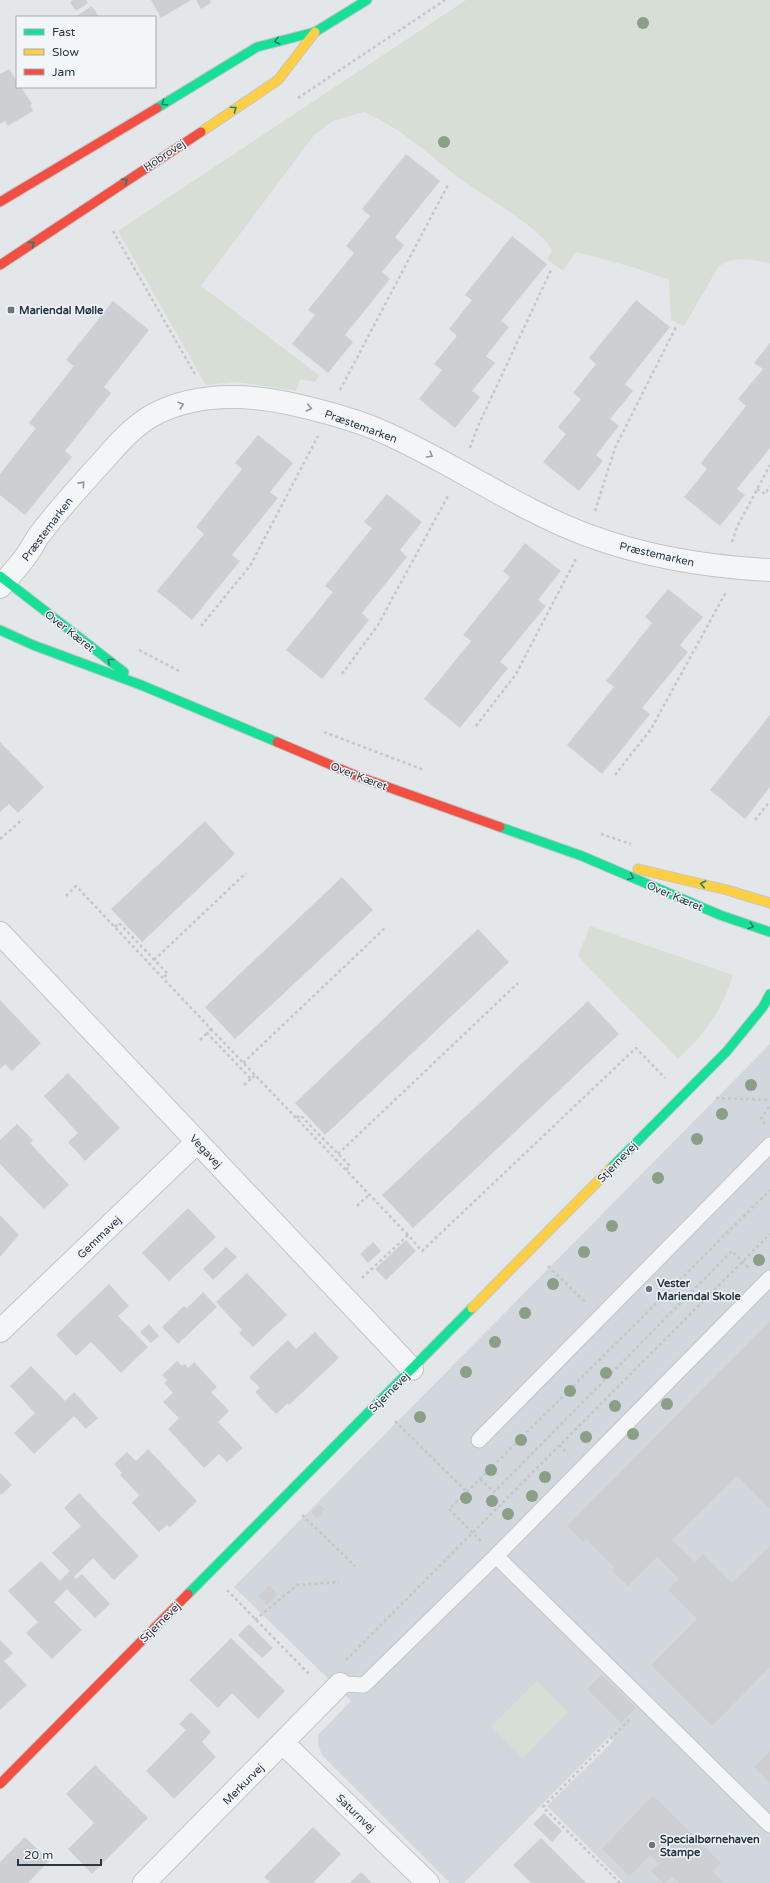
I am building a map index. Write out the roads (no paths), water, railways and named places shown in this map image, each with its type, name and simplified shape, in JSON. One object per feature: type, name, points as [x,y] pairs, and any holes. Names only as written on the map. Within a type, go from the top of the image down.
[{"type":"main road","name":"Hobrovej","points":[[0,202],[54,171],[257,47],[315,32],[367,0]]},
{"type":"main road","name":"Hobrovej","points":[[0,265],[278,80],[315,32]]},
{"type":"main road","points":[[0,212],[54,171]]},
{"type":"main road","name":"Over Kæret","points":[[1,581],[141,685]]},
{"type":"main road","name":"Over Kæret","points":[[0,630],[33,645],[141,685],[357,776],[582,856],[720,915],[770,932]]},
{"type":"main road","name":"Over Kæret","points":[[582,856],[727,890],[770,903]]},
{"type":"main road","name":"Stjernevej","points":[[0,1784],[727,1051],[762,1007],[770,994]]},
{"type":"street","name":"Præstemarken","points":[[1,581],[73,495],[129,432],[153,415],[206,397],[234,396],[265,399],[329,413],[379,430],[421,449],[534,512],[586,534],[621,546],[695,563],[730,568],[770,570]]},
{"type":"street","name":"Vegavej","points":[[0,933],[412,1369]]},
{"type":"street","name":"Gemmavej","points":[[0,1331],[197,1142]]},
{"type":"street","name":"Merkurvej","points":[[144,1883],[335,1690]]},
{"type":"street","name":"Saturnvej","points":[[283,1743],[428,1883]]},
{"type":"lane","points":[[479,1440],[770,1145]]},
{"type":"lane","points":[[335,1690],[364,1685],[496,1556],[770,1278]]},
{"type":"lane","points":[[496,1556],[770,1825]]},
{"type":"place","name":"Mariendal Mølle","points":[[11,310]]},
{"type":"place","name":"Vester Mariendal Skole","points":[[649,1289]]},
{"type":"place","name":"Specialbørnehaven Stampe","points":[[652,1845]]}]
